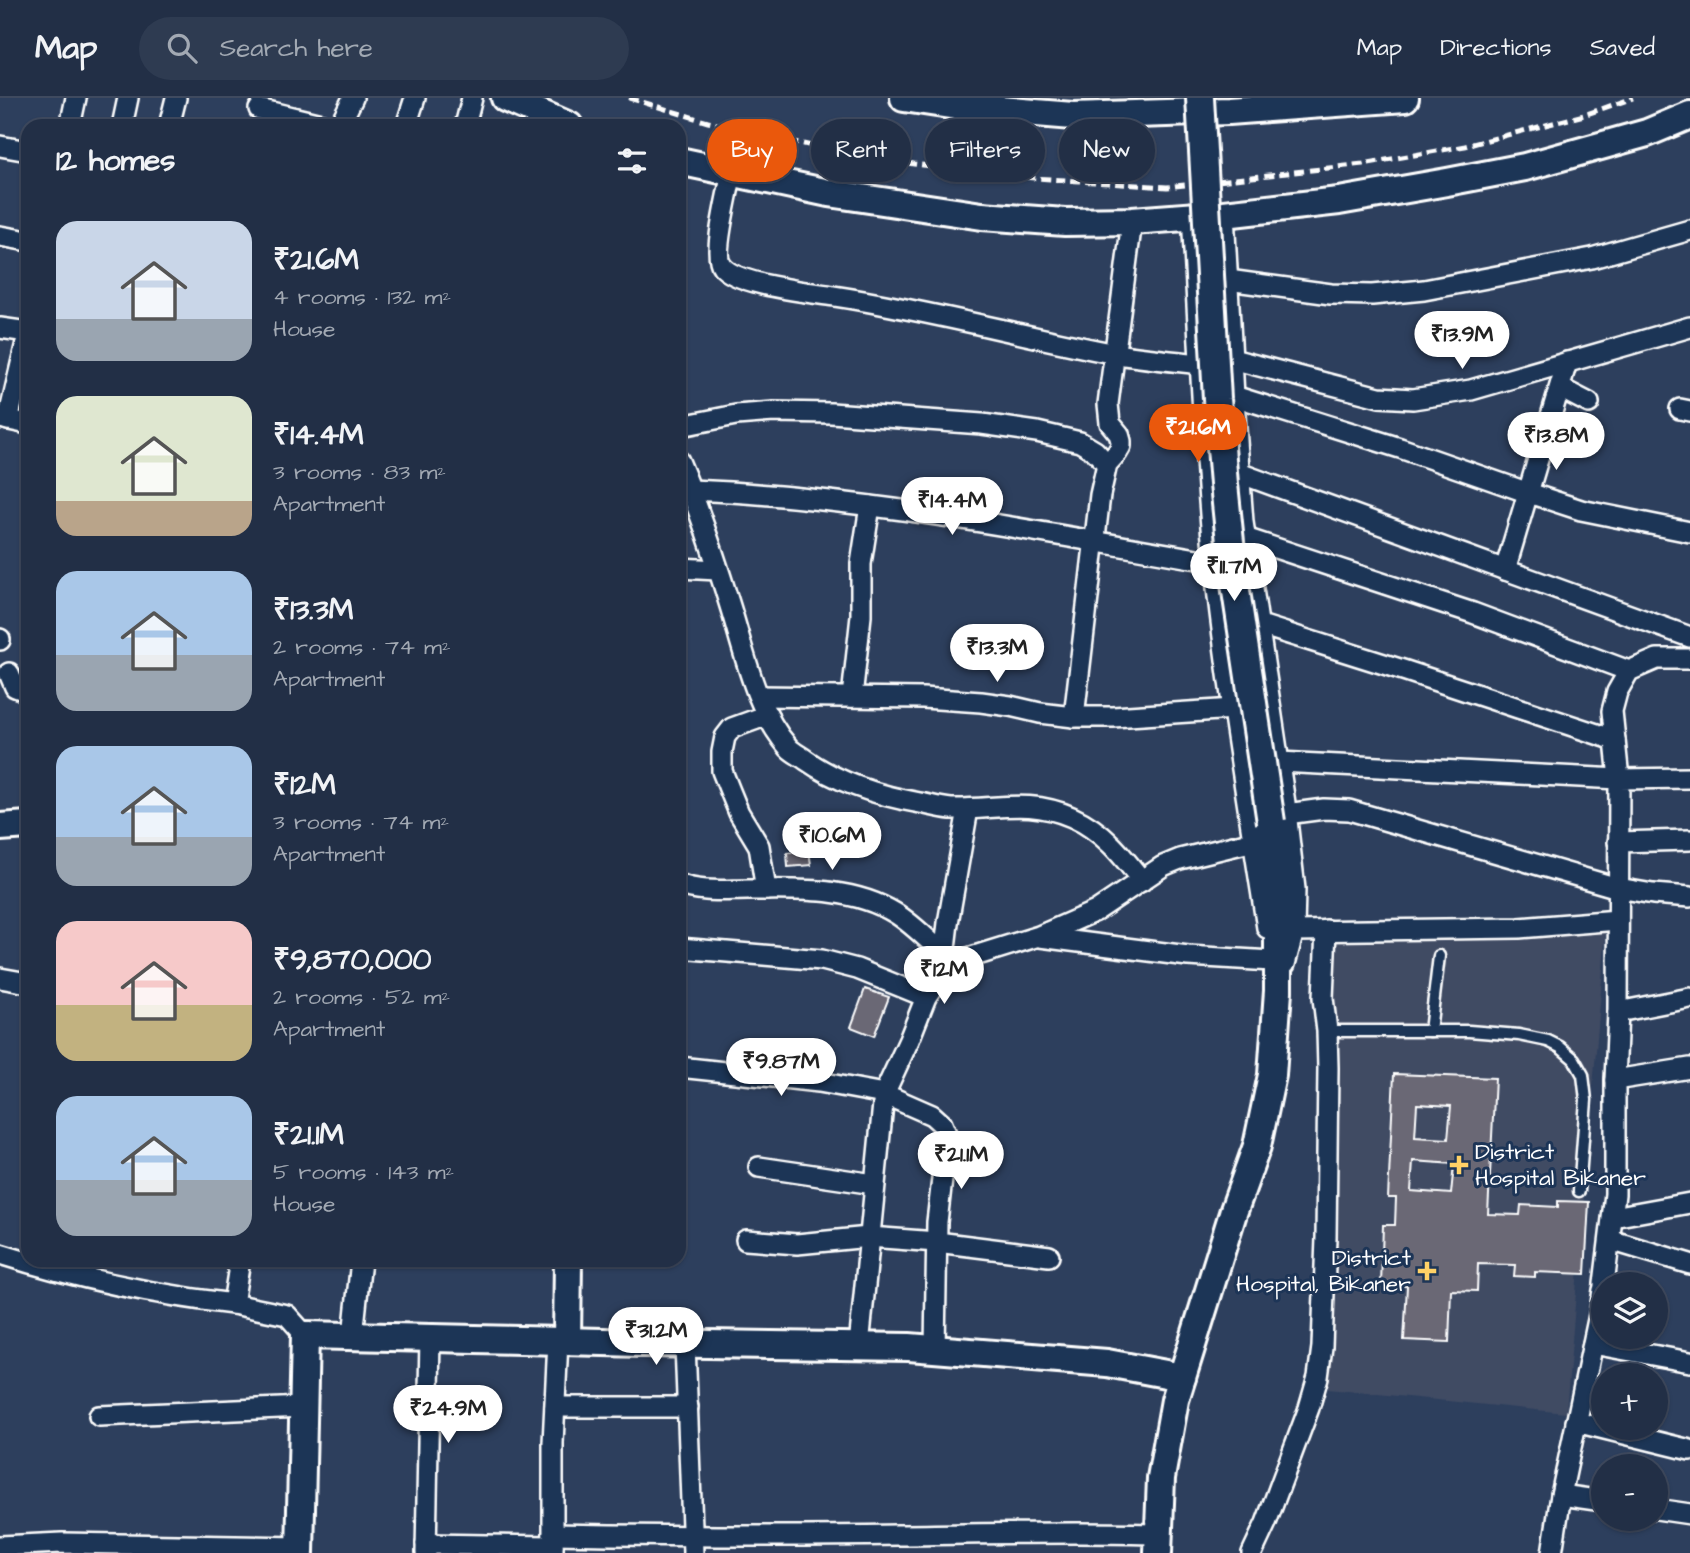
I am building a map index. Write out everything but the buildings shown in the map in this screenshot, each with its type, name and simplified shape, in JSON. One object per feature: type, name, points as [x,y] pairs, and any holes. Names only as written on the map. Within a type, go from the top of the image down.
[{"type":"street","points":[[72,119],[76,98]]},
{"type":"street","points":[[124,119],[128,98]]},
{"type":"street","points":[[171,119],[176,98]]},
{"type":"street","points":[[343,119],[354,98]]},
{"type":"street","points":[[408,119],[415,98]]},
{"type":"street","points":[[467,119],[472,98]]},
{"type":"street","points":[[505,98],[546,119]]},
{"type":"street","points":[[904,98],[963,107],[1073,116],[1121,106],[1405,98]]},
{"type":"street","points":[[430,1337],[426,1548],[553,1544],[987,1543],[1090,1532],[1158,1544],[1161,1478],[1175,1400],[1233,1213],[1257,1146],[1272,1075],[1278,991],[1278,930],[1270,826],[1233,572],[1224,484],[1216,386],[1203,104]]},
{"type":"street","points":[[258,111],[296,119]]},
{"type":"street","points":[[778,182],[982,216],[1065,222],[1132,221],[1339,201],[1525,167],[1647,133],[1690,115]]},
{"type":"street","points":[[0,146],[21,150]]},
{"type":"street","points":[[686,163],[707,167]]},
{"type":"street","points":[[730,182],[718,259],[722,267],[731,274],[769,285],[871,301],[1114,353],[1201,364]]},
{"type":"street","points":[[1224,214],[1245,538],[1279,762],[1270,826],[1272,961],[1278,991]]},
{"type":"street","points":[[1192,216],[1214,562],[1234,709],[1270,826],[1295,889],[1294,930],[1278,991]]},
{"type":"street","points":[[1074,717],[1100,495],[1107,464],[1121,446],[1119,434],[1108,417],[1108,404],[1132,221]]},
{"type":"street","points":[[1228,280],[1331,294],[1372,295],[1424,290],[1592,258],[1690,230]]},
{"type":"street","points":[[0,236],[21,240]]},
{"type":"street","points":[[1232,359],[1379,397],[1413,399],[1471,390],[1690,327]]},
{"type":"street","points":[[0,328],[21,332]]},
{"type":"street","points":[[4,419],[21,358]]},
{"type":"street","points":[[1505,570],[1567,362]]},
{"type":"street","points":[[1560,388],[1588,403]]},
{"type":"street","points":[[1234,396],[1400,448],[1581,510],[1690,532]]},
{"type":"street","points":[[686,425],[736,415],[774,412],[831,413],[982,424],[1080,442],[1095,451],[1107,464]]},
{"type":"street","points":[[1240,472],[1690,637]]},
{"type":"street","points":[[686,478],[750,673],[772,724],[791,750],[822,771],[873,792],[901,800],[948,809],[1037,806],[1074,818],[1100,833],[1116,848],[1142,881]]},
{"type":"street","points":[[691,490],[737,492],[944,515],[1214,562]]},
{"type":"street","points":[[852,697],[861,616],[861,564],[870,506]]},
{"type":"street","points":[[1245,538],[1473,613],[1629,671]]},
{"type":"street","points":[[686,568],[718,570]]},
{"type":"street","points":[[1257,624],[1615,740]]},
{"type":"street","points":[[1606,1272],[1615,1194],[1618,1012],[1619,779],[1612,711],[1617,692],[1629,671],[1657,659],[1690,659]]},
{"type":"street","points":[[9,673],[15,687],[21,689]]},
{"type":"street","points":[[759,696],[923,698],[981,702],[1074,717],[1234,709]]},
{"type":"street","points":[[766,890],[759,846],[739,813],[722,771],[722,752],[725,737],[732,728],[768,715]]},
{"type":"street","points":[[1279,762],[1619,779],[1690,778]]},
{"type":"street","points":[[859,1346],[884,1094],[926,997],[944,964],[968,809]]},
{"type":"street","points":[[944,964],[1039,936],[1096,911],[1163,866],[1324,809],[1349,810],[1618,888],[1690,897]]},
{"type":"street","points":[[0,827],[21,826]]},
{"type":"street","points":[[1618,842],[1690,840]]},
{"type":"street","points":[[686,886],[699,889],[814,890],[874,903],[896,914],[944,964]]},
{"type":"street","points":[[1294,930],[1519,928],[1618,920]]},
{"type":"street","points":[[1252,1553],[1305,1418],[1318,1377],[1322,1347],[1328,1068],[1327,1031],[1322,998],[1326,930]]},
{"type":"street","points":[[1039,936],[1188,956],[1272,961]]},
{"type":"street","points":[[686,949],[822,960],[857,969],[926,997]]},
{"type":"street","points":[[0,978],[21,982]]},
{"type":"street","points":[[1618,1012],[1690,998]]},
{"type":"street","points":[[686,1068],[819,1082],[884,1094],[932,1115],[942,1124],[947,1136],[939,1201],[934,1349]]},
{"type":"street","points":[[1615,1080],[1690,1068]]},
{"type":"street","points":[[759,1167],[874,1184]]},
{"type":"street","points":[[1613,1217],[1690,1203]]},
{"type":"street","points":[[746,1240],[797,1244],[869,1237],[937,1242],[1049,1256]]},
{"type":"street","points":[[1610,1240],[1690,1264]]},
{"type":"street","points":[[0,1254],[21,1261]]},
{"type":"street","points":[[0,1546],[62,1544],[300,1550],[305,1335],[287,1315],[233,1304],[180,1298],[39,1267]]},
{"type":"street","points":[[233,1304],[239,1267]]},
{"type":"street","points":[[353,1336],[360,1267]]},
{"type":"street","points":[[553,1544],[553,1444],[568,1267]]},
{"type":"street","points":[[305,1335],[934,1349],[1107,1363],[1182,1377]]},
{"type":"street","points":[[685,1344],[693,1545]]},
{"type":"street","points":[[1552,1553],[1561,1494],[1592,1349]]},
{"type":"street","points":[[1620,1349],[1690,1362]]},
{"type":"street","points":[[99,1416],[304,1407]]},
{"type":"street","points":[[555,1407],[688,1407]]},
{"type":"street","points":[[1576,1422],[1690,1450]]},
{"type":"street","points":[[1561,1494],[1591,1499]]},
{"type":"street","points":[[1668,1511],[1690,1514]]},
{"type":"lane","points":[[1430,1031],[1439,956]]},
{"type":"lane","points":[[1327,1031],[1469,1031],[1532,1036],[1560,1047],[1574,1059],[1583,1075],[1586,1100],[1578,1191]]},
{"type":"shaded area","name":"District Hospital Bikaner","points":[[1606,930],[1566,1413],[1328,1389],[1334,942]]},
{"type":"railway","points":[[629,98],[708,122],[821,148],[914,164],[1020,177],[1167,187],[1363,164],[1465,146],[1584,115],[1633,98]]},
{"type":"place","name":"District Hospital Bikaner","points":[[1459,1165]]},
{"type":"place","name":"District Hospital, Bikaner","points":[[1427,1271]]}]
